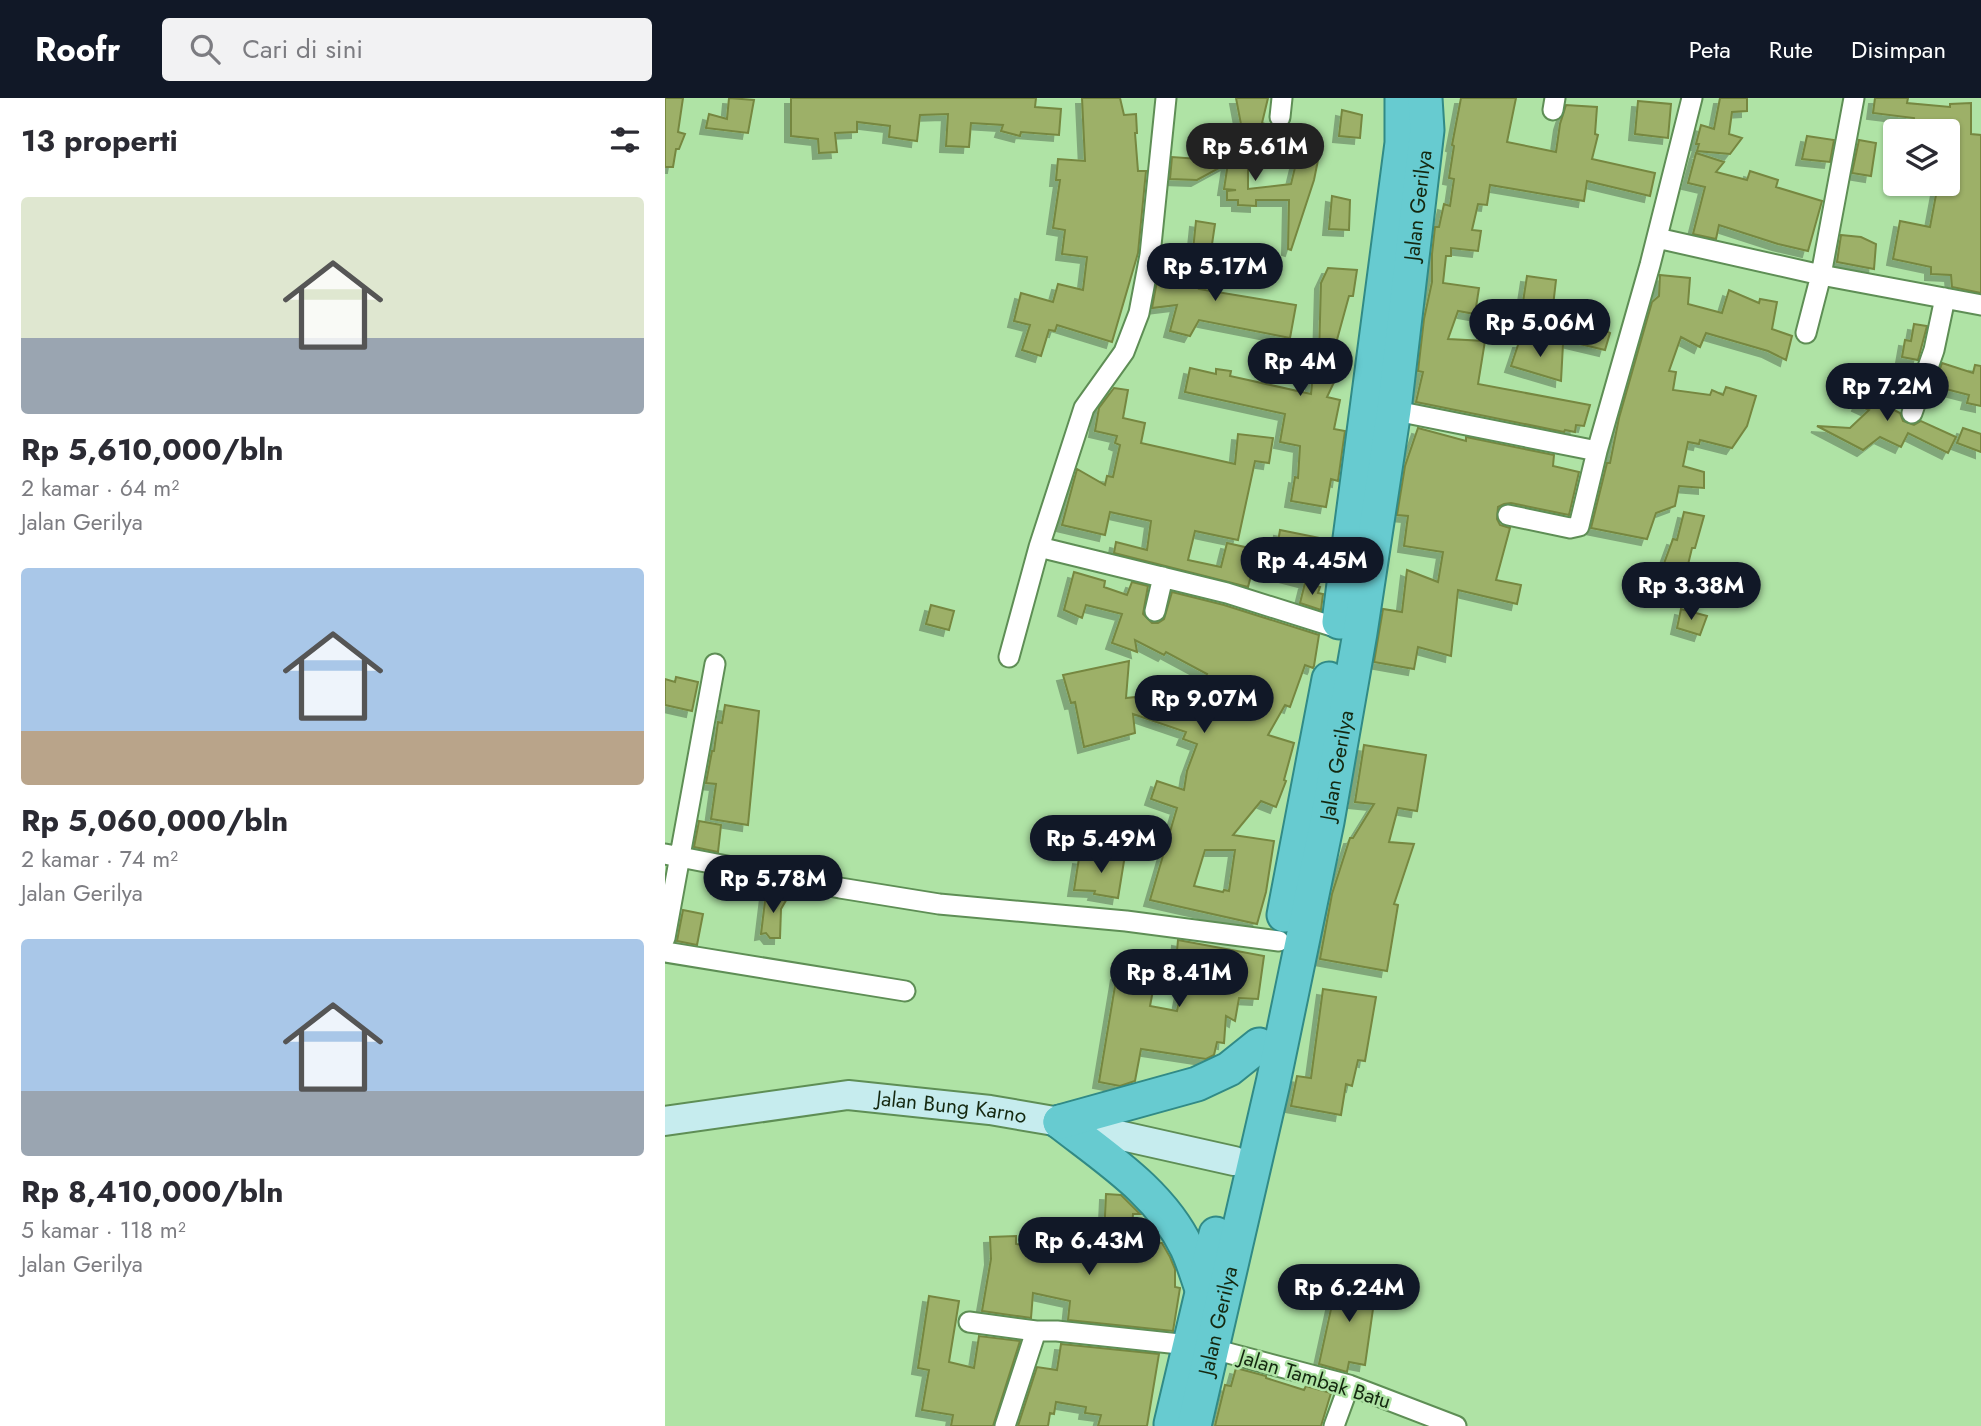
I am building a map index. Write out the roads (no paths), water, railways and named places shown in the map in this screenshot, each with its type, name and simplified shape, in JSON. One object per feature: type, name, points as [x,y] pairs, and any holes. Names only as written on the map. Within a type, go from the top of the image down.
[{"type":"highway","name":"Jalan Gerilya","points":[[1171,1426],[1201,1347],[1327,822],[1360,633],[1402,143],[1402,98]]},
{"type":"highway","name":"Jalan Gerilya","points":[[1194,1426],[1201,1347],[1202,1289],[1234,1161],[1263,1081],[1259,1045],[1380,408],[1427,130],[1425,98]]},
{"type":"highway","points":[[1060,1122],[1197,1084],[1229,1069],[1259,1045]]},
{"type":"highway","points":[[1060,1122],[1138,1184],[1167,1216],[1186,1247],[1202,1289]]},
{"type":"main road","name":"Jalan Bung Karno","points":[[665,1121],[848,1095],[991,1110],[1060,1122],[1234,1161]]},
{"type":"street","points":[[1009,656],[1039,547],[1084,408],[1124,352],[1139,313],[1150,255],[1166,98]]},
{"type":"street","points":[[1509,515],[1570,528],[1580,526],[1597,451],[1657,238],[1692,98]]},
{"type":"street","points":[[1807,333],[1821,275],[1854,98]]},
{"type":"street","points":[[1657,238],[1821,275],[1981,305]]},
{"type":"street","points":[[1912,414],[1931,360],[1945,298]]},
{"type":"street","points":[[1380,408],[1597,451]]},
{"type":"street","points":[[1039,547],[1227,593],[1338,628]]},
{"type":"street","points":[[1155,611],[1163,577]]},
{"type":"street","points":[[665,938],[673,856],[715,664]]},
{"type":"street","points":[[673,856],[939,904],[1126,921],[1279,941]]},
{"type":"street","points":[[665,952],[905,991]]},
{"type":"street","name":"Jalan Tambak Batu","points":[[969,1322],[1201,1347],[1349,1385],[1456,1426]]},
{"type":"street","points":[[1005,1426],[1036,1331]]},
{"type":"street","points":[[1334,1426],[1349,1385]]}]
